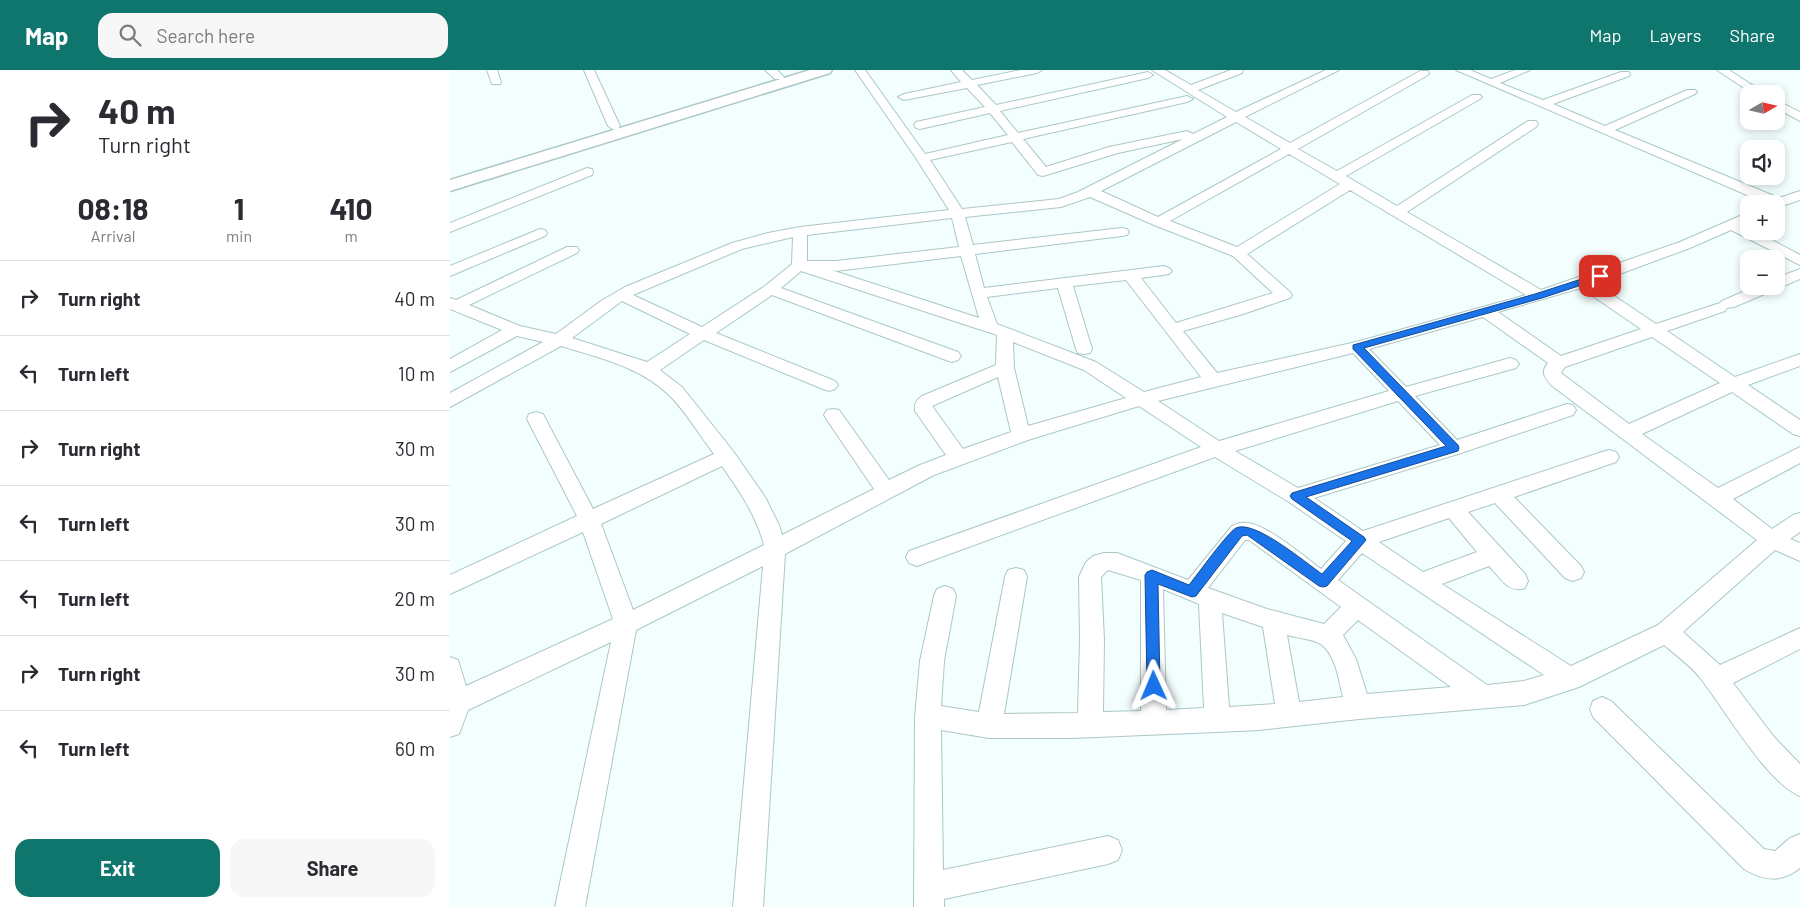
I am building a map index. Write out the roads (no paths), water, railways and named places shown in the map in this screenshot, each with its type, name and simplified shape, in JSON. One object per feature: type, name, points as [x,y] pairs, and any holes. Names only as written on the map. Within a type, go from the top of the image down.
[{"type":"main road","points":[[450,177],[775,74],[801,70]]},
{"type":"main road","points":[[450,186],[825,70]]},
{"type":"street","points":[[492,70],[496,82]]},
{"type":"street","points":[[590,70],[614,126]]},
{"type":"street","points":[[860,70],[922,158],[957,212],[978,294],[998,330],[1021,435]]},
{"type":"street","points":[[956,70],[993,109],[1043,172],[1067,163],[1154,141],[1206,132]]},
{"type":"street","points":[[904,98],[1037,70]]},
{"type":"street","points":[[1461,70],[1758,195]]},
{"type":"street","points":[[1492,82],[1525,70]]},
{"type":"street","points":[[1722,70],[1747,85]]},
{"type":"street","points":[[922,158],[1017,138],[1189,94],[1238,71]]},
{"type":"street","points":[[450,401],[559,340],[622,295],[661,276],[737,246],[800,231],[957,212],[1061,203],[1089,191],[1330,71]]},
{"type":"street","points":[[920,124],[1153,72],[1189,94],[1236,117],[1289,147],[1538,296]]},
{"type":"street","points":[[1159,222],[1289,147],[1424,73]]},
{"type":"street","points":[[1543,104],[1625,74]]},
{"type":"street","points":[[1606,130],[1691,92]]},
{"type":"street","points":[[1238,253],[1344,180],[1476,97]]},
{"type":"street","points":[[1785,104],[1800,103]]},
{"type":"street","points":[[1785,108],[1800,117]]},
{"type":"street","points":[[1397,212],[1532,124]]},
{"type":"street","points":[[450,228],[587,172]]},
{"type":"street","points":[[1089,191],[1159,222],[1238,253],[1284,296],[1172,329]]},
{"type":"street","points":[[1785,200],[1800,195]]},
{"type":"street","points":[[450,668],[453,711],[626,623],[691,593],[774,548],[927,470],[958,457],[1021,435],[1213,380],[1357,347],[1538,296],[1583,282],[1685,245],[1740,220]]},
{"type":"street","points":[[1731,224],[1800,261]]},
{"type":"street","points":[[799,265],[800,231]]},
{"type":"street","points":[[450,270],[540,232]]},
{"type":"street","points":[[648,370],[770,290],[799,265],[836,266],[1122,232]]},
{"type":"street","points":[[453,304],[572,250]]},
{"type":"street","points":[[799,265],[998,330],[1090,366],[1218,449],[1296,496],[1421,582],[1570,679]]},
{"type":"street","points":[[978,294],[1164,271]]},
{"type":"street","points":[[1785,280],[1800,274]]},
{"type":"street","points":[[1130,275],[1213,380]]},
{"type":"street","points":[[1583,282],[1800,429]]},
{"type":"street","points":[[1064,283],[1084,349]]},
{"type":"street","points":[[770,290],[952,356]]},
{"type":"street","points":[[622,295],[647,309],[703,334],[829,384]]},
{"type":"street","points":[[1749,295],[1724,306],[1560,363],[1552,369],[1552,374],[1557,381],[1772,540],[1800,552]]},
{"type":"street","points":[[453,304],[515,330],[559,340],[632,362],[648,370],[676,392],[726,456],[758,502],[769,525],[774,548],[748,907]]},
{"type":"street","points":[[1484,310],[1560,363]]},
{"type":"street","points":[[450,366],[458,354],[515,330]]},
{"type":"street","points":[[1357,347],[1454,448]]},
{"type":"street","points":[[1627,433],[1733,384],[1800,360]]},
{"type":"street","points":[[917,557],[1218,449],[1401,394],[1510,364]]},
{"type":"street","points":[[958,457],[924,411],[923,405],[928,400],[1005,368]]},
{"type":"street","points":[[1296,496],[1454,448],[1567,410]]},
{"type":"street","points":[[833,415],[886,491]]},
{"type":"street","points":[[536,419],[589,520],[626,623],[570,907]]},
{"type":"street","points":[[1716,498],[1800,454]]},
{"type":"street","points":[[450,585],[726,456]]},
{"type":"street","points":[[1323,582],[1360,540],[1610,457]]},
{"type":"street","points":[[1498,493],[1572,572]]},
{"type":"street","points":[[1453,509],[1517,581]]},
{"type":"street","points":[[928,717],[959,720],[989,726],[1090,725],[1217,720],[1289,715],[1524,692],[1570,679],[1666,632],[1772,540],[1800,521]]},
{"type":"street","points":[[1217,720],[1201,596],[1239,532],[1247,530],[1255,533],[1484,697]]},
{"type":"street","points":[[1421,582],[1494,555]]},
{"type":"street","points":[[1090,725],[1092,640],[1090,577],[1099,563],[1109,561],[1152,575],[1201,596],[1328,635],[1341,650],[1359,707]]},
{"type":"street","points":[[1152,575],[1154,722]]},
{"type":"street","points":[[989,726],[1016,577]]},
{"type":"street","points":[[945,596],[932,661],[928,717],[928,898],[1108,850]]},
{"type":"street","points":[[1328,635],[1357,606]]},
{"type":"street","points":[[1273,619],[1289,715]]},
{"type":"street","points":[[1666,632],[1692,653],[1716,679],[1765,746],[1800,783]]},
{"type":"street","points":[[1716,679],[1800,638]]},
{"type":"street","points":[[1602,709],[1754,859],[1765,866],[1776,866],[1788,861],[1800,848]]}]
